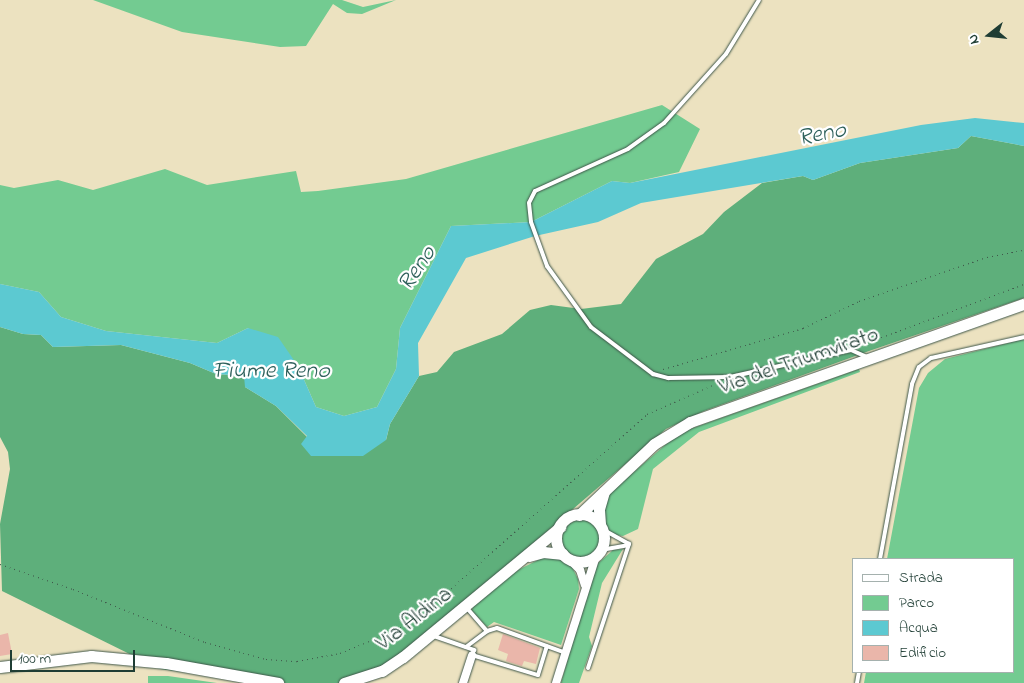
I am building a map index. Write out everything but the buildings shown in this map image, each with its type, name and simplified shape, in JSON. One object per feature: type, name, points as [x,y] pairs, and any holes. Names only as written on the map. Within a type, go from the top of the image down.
[{"type":"street","name":"Via del Triumvirato","points":[[579,515],[654,444],[690,422],[1024,304]]},
{"type":"street","points":[[556,683],[599,553],[601,527],[599,509],[605,489]]},
{"type":"street","points":[[586,588],[580,570],[565,556],[557,541],[560,527],[568,518],[579,515],[590,517],[601,527]]},
{"type":"street","name":"Via Aldina","points":[[344,683],[382,671],[432,635],[502,573],[552,536],[560,527]]},
{"type":"street","points":[[565,556],[585,562],[599,553]]},
{"type":"street","name":"Via Aldina","points":[[502,573],[535,554],[565,556]]},
{"type":"street","points":[[463,683],[472,655]]},
{"type":"street","points":[[0,667],[91,656],[166,663],[278,683]]},
{"type":"lane","points":[[759,0],[726,54],[664,123],[628,149],[535,191],[529,203],[535,236],[547,266],[591,327],[653,374],[668,378],[730,377],[851,350],[868,358]]},
{"type":"lane","points":[[880,558],[912,384],[919,367],[931,358],[1024,337]]},
{"type":"lane","points":[[601,527],[629,544]]},
{"type":"lane","points":[[599,553],[629,544]]},
{"type":"lane","points":[[588,668],[629,544]]},
{"type":"lane","points":[[465,606],[487,631]]},
{"type":"lane","points":[[466,648],[487,631],[497,628],[566,653]]},
{"type":"lane","points":[[432,635],[474,650],[472,655],[538,675],[547,646]]},
{"type":"path","points":[[653,374],[803,328],[860,301],[987,257],[1024,250]]},
{"type":"path","points":[[851,350],[1024,284]]},
{"type":"path","points":[[0,564],[73,589],[206,642],[266,659],[297,661],[340,653],[396,630],[422,615],[647,414],[730,377]]},
{"type":"green space","points":[[93,0],[342,0],[363,7],[396,0],[362,14],[347,13],[333,4],[306,46],[280,47],[182,32]]},
{"type":"green space","points":[[662,105],[700,129],[679,172],[630,183],[612,181],[531,222],[451,226],[400,328],[396,369],[377,407],[344,416],[316,407],[298,366],[248,328],[217,343],[106,331],[61,317],[39,292],[0,284],[0,185],[14,188],[58,180],[93,190],[165,169],[207,185],[296,171],[301,192],[318,191],[406,179]]},
{"type":"green space","points":[[971,136],[1024,146],[1024,298],[869,351],[704,411],[666,429],[378,677],[348,683],[266,683],[160,669],[2,591],[0,524],[10,469],[8,452],[0,437],[0,327],[23,334],[41,335],[53,347],[121,345],[190,363],[216,374],[245,376],[245,387],[276,406],[307,437],[386,440],[390,424],[419,376],[437,372],[454,352],[502,334],[530,310],[551,305],[581,309],[621,304],[656,259],[703,234],[724,212],[762,183],[803,176],[813,180],[860,163],[958,148]]},
{"type":"green space","points":[[1024,339],[1024,683],[864,683],[866,673],[1014,673],[1014,558],[887,558],[919,388],[928,373],[945,359]]},
{"type":"green space","points":[[859,369],[860,372],[699,432],[653,469],[638,529],[623,536],[609,534],[602,519],[606,496],[679,433]]},
{"type":"green space","points":[[581,520],[594,526],[600,539],[594,552],[581,558],[568,552],[562,539],[568,526]]},
{"type":"green space","points":[[623,549],[602,583],[589,637],[592,646],[579,683],[561,683],[594,567],[613,550]]},
{"type":"green space","points":[[546,556],[557,558],[572,567],[578,579],[579,589],[561,645],[494,622],[487,627],[472,611],[473,604],[508,575]]},
{"type":"green space","points":[[148,676],[168,676],[217,683],[148,683]]},
{"type":"water","name":"Fiume Reno","points":[[975,118],[1024,123],[1024,146],[971,136],[958,148],[860,163],[813,180],[803,176],[641,203],[598,222],[535,236],[466,258],[418,343],[419,376],[390,424],[386,440],[363,456],[311,456],[301,444],[307,436],[276,406],[245,387],[244,376],[216,374],[190,363],[121,345],[53,347],[41,335],[23,334],[0,327],[0,284],[39,292],[61,317],[106,331],[217,343],[248,328],[278,337],[298,366],[316,407],[344,416],[377,407],[396,369],[400,328],[451,226],[531,222],[612,181],[630,183],[921,125]]},
{"type":"water label","name":"Reno","points":[[822,135]]},
{"type":"water label","name":"Reno","points":[[418,269]]}]
